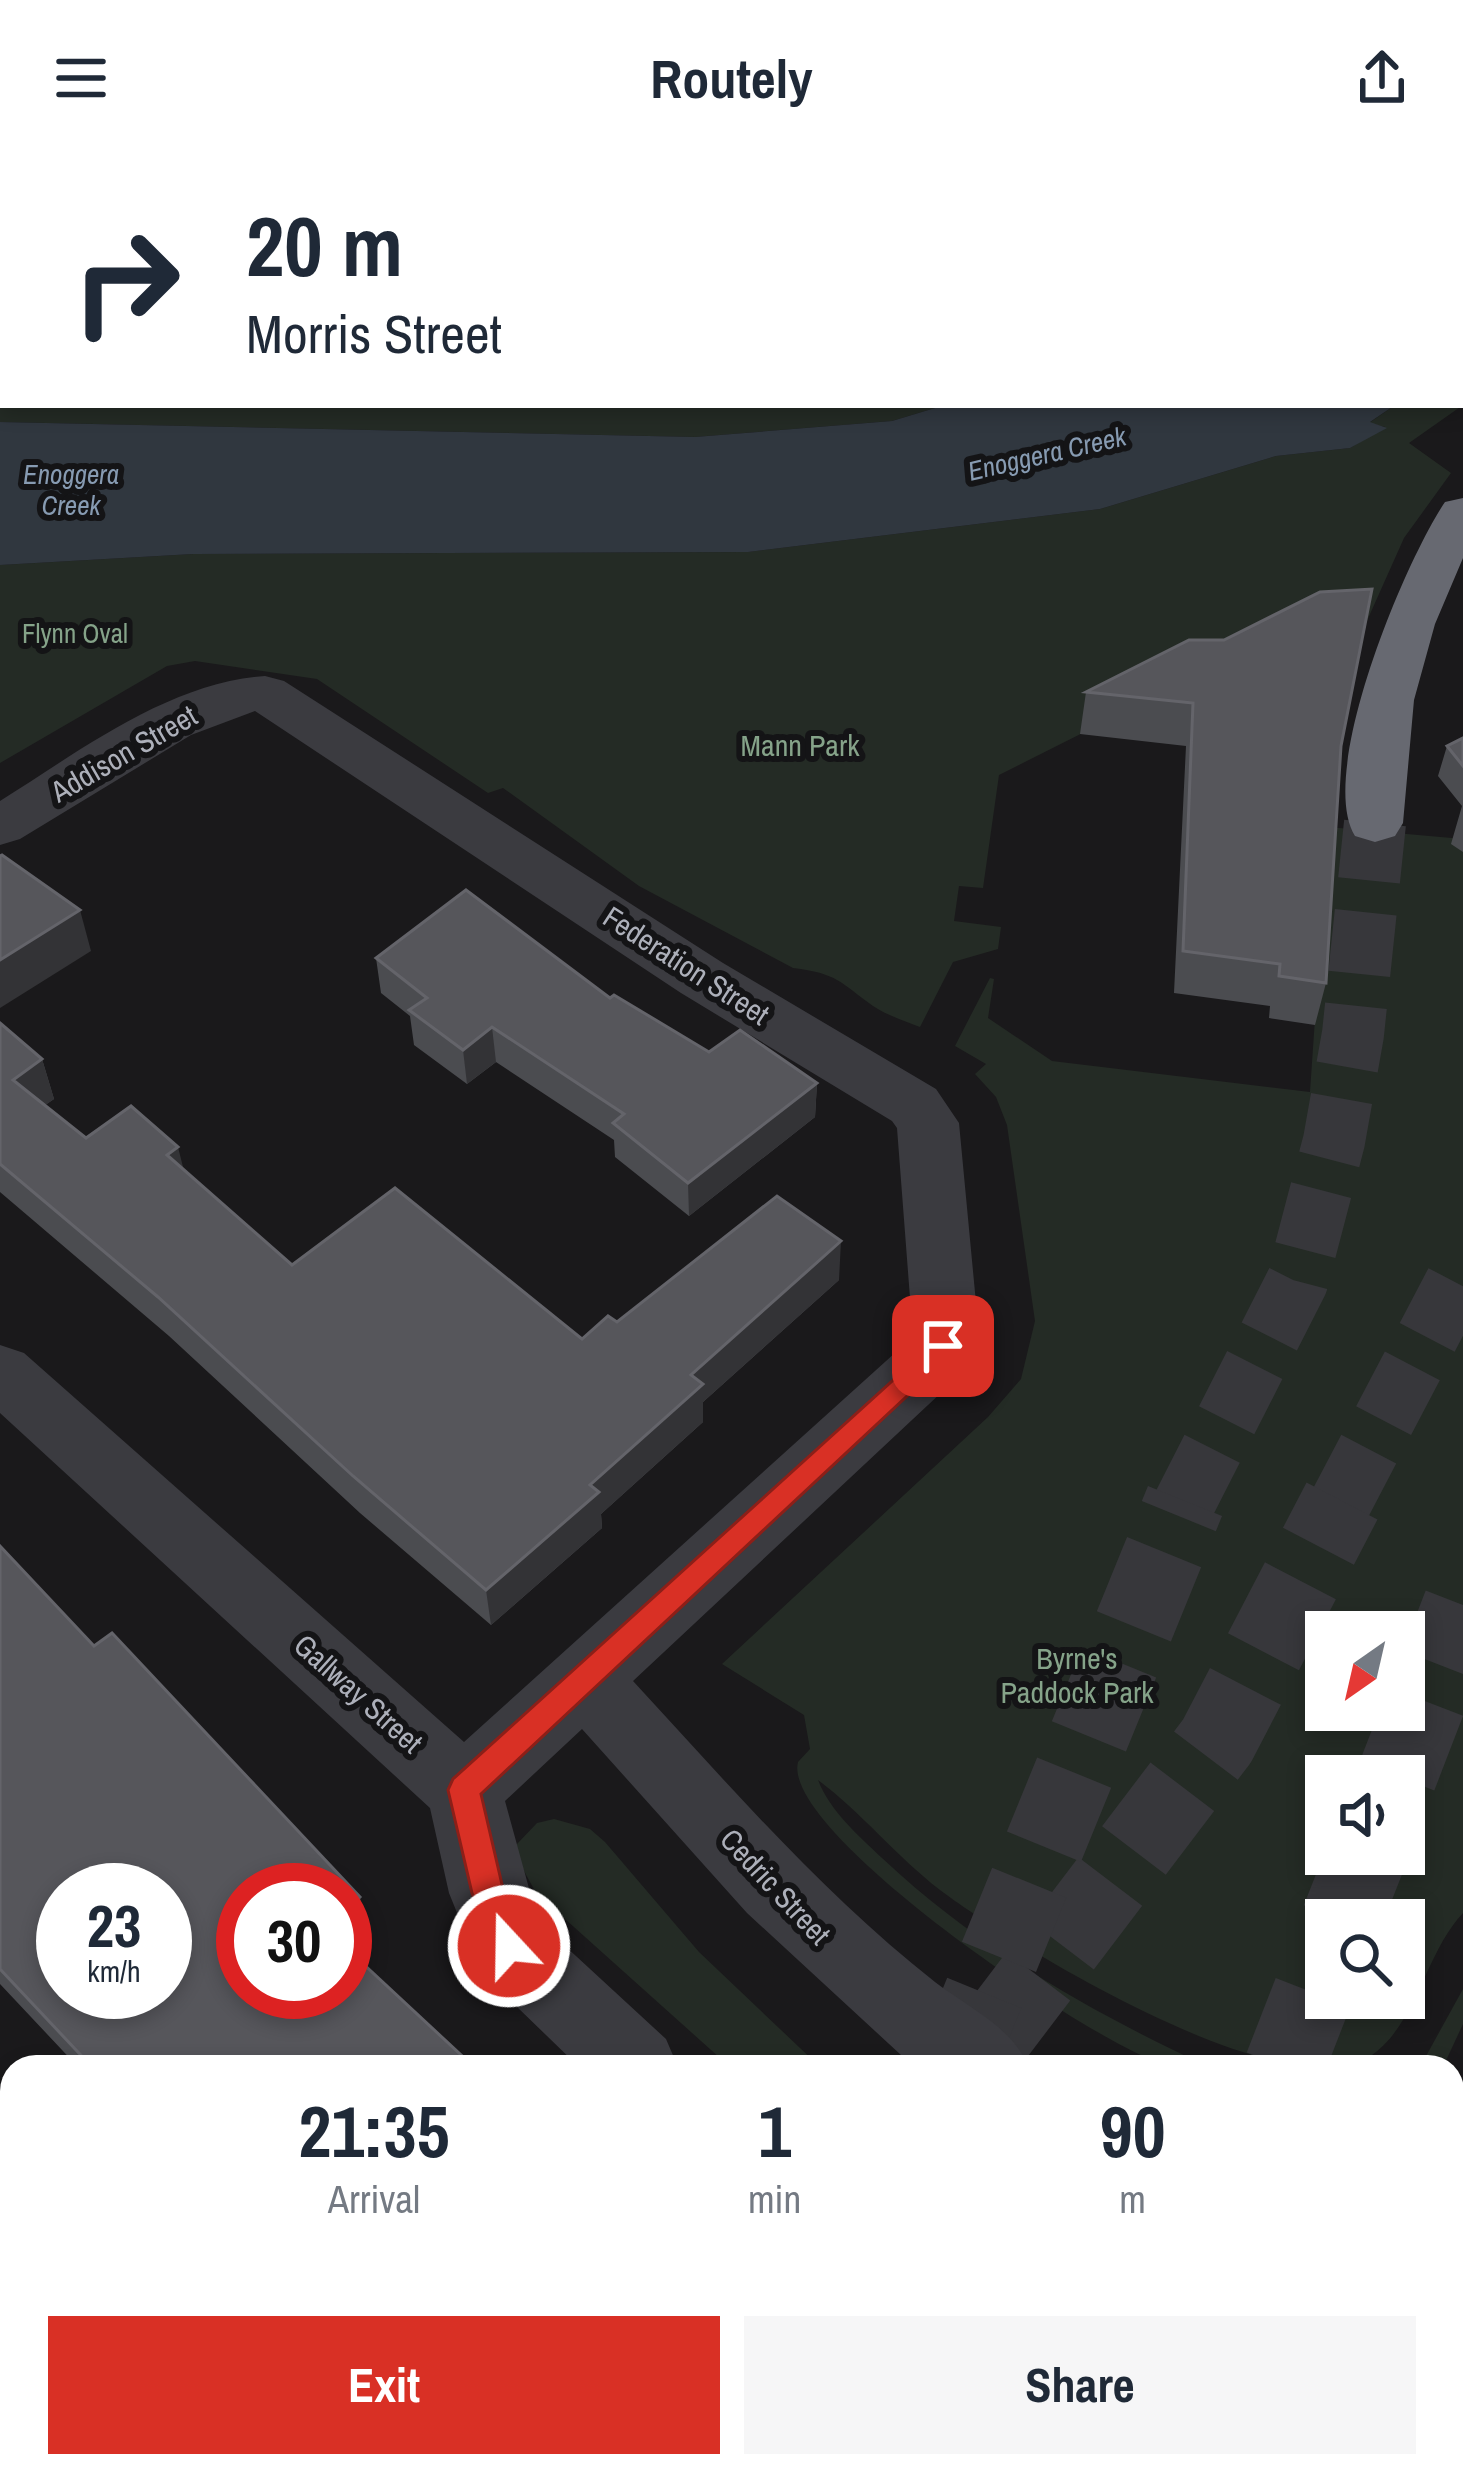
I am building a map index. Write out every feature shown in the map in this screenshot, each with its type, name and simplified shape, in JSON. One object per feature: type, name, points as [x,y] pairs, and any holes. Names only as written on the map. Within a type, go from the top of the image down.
[{"type":"highway","points":[[1376,823],[1377,747],[1399,645],[1430,568],[1463,512]]},
{"type":"street","name":"Addison Street","points":[[0,826],[136,745],[227,697],[252,691]]},
{"type":"street","name":"Federation Street","points":[[252,691],[275,698],[702,978],[914,1105],[928,1123],[943,1346],[586,1681]]},
{"type":"street","name":"Gallway Street","points":[[0,1372],[464,1790]]},
{"type":"street","points":[[586,1681],[464,1790],[488,1893],[509,1946],[624,2055]]},
{"type":"street","name":"Cedric Street","points":[[586,1681],[826,1943],[882,1994],[971,2055]]},
{"type":"green space","points":[[0,408],[935,408],[892,421],[695,437],[0,422]]},
{"type":"green space","name":"Mann Park","points":[[1391,408],[1459,408],[1409,443],[1451,473],[1404,538],[1362,632],[1182,683],[999,775],[983,888],[959,886],[954,921],[1001,927],[998,949],[953,962],[920,1027],[878,1009],[838,980],[793,968],[639,886],[503,788],[488,793],[317,679],[195,661],[167,666],[0,763],[0,565],[193,554],[747,552],[1100,509],[1276,456],[1350,448],[1385,427],[1369,423]]},
{"type":"green space","name":"Byrne's Paddock Park","points":[[1328,827],[1463,839],[1463,1913],[1425,1976],[1425,1899],[1305,1899],[1305,2019],[1403,2019],[1371,2055],[1257,2055],[1150,2014],[1026,1947],[940,1890],[818,1780],[854,1831],[957,1921],[1037,1976],[1184,2055],[1142,2055],[1082,2023],[952,1935],[839,1837],[806,1795],[798,1762],[810,1749],[804,1715],[722,1664],[988,1417],[1021,1379],[1035,1321],[1007,1125],[996,1097],[975,1074],[986,1064],[955,1046],[990,978],[994,979],[988,1018],[1052,1061],[1310,1092]]},
{"type":"green space","points":[[554,1819],[590,1829],[699,1952],[807,2055],[717,2055],[536,1893],[517,1858],[517,1844],[537,1823]]},
{"type":"green space","points":[[1463,1989],[1463,2024],[1449,2055],[1427,2055]]},
{"type":"water","name":"Enoggera Creek","points":[[935,408],[1391,408],[1370,422],[1387,428],[1350,448],[1276,456],[1100,509],[748,552],[193,554],[0,565],[0,422],[695,437],[892,421]]},
{"type":"building","points":[[1372,589],[1341,746],[1326,983],[1279,976],[1280,964],[1183,951],[1193,703],[1086,692],[1189,640],[1224,640],[1320,592]]},
{"type":"building","points":[[1463,738],[1463,766],[1447,746]]},
{"type":"building","points":[[0,856],[80,910],[0,960]]},
{"type":"building","points":[[466,890],[610,998],[614,995],[709,1052],[740,1030],[817,1083],[688,1183],[613,1123],[624,1114],[492,1027],[463,1050],[409,1010],[427,998],[376,958]]},
{"type":"building","points":[[0,1023],[42,1059],[13,1080],[86,1138],[131,1106],[178,1147],[167,1155],[292,1265],[395,1188],[582,1339],[608,1316],[617,1322],[777,1196],[841,1241],[691,1375],[703,1384],[590,1485],[599,1492],[486,1590],[158,1297],[0,1164]]},
{"type":"building","points":[[0,1546],[94,1646],[112,1633],[328,1863],[216,1863],[216,2019],[372,2019],[372,1972],[461,2055],[81,2055],[47,2019],[192,2019],[192,1863],[36,1863],[36,2007],[0,1969]]},
{"type":"tunnel","points":[[1184,1504],[1297,1282],[1334,1141],[1353,1034],[1375,823]]},
{"type":"tunnel","points":[[1340,1504],[1463,1269]]},
{"type":"tunnel","points":[[959,2055],[1185,1501]]},
{"type":"tunnel","points":[[990,2040],[1217,1741],[1342,1501]]},
{"type":"tunnel","points":[[1405,1755],[1463,1605]]},
{"type":"tunnel","points":[[1349,1899],[1359,1875]]},
{"type":"tunnel","points":[[1289,2055],[1305,2013]]},
{"type":"route","points":[[509,1946],[488,1893],[464,1790],[943,1346]]},
{"type":"park label","name":"Flynn Oval","points":[[75,634]]}]
